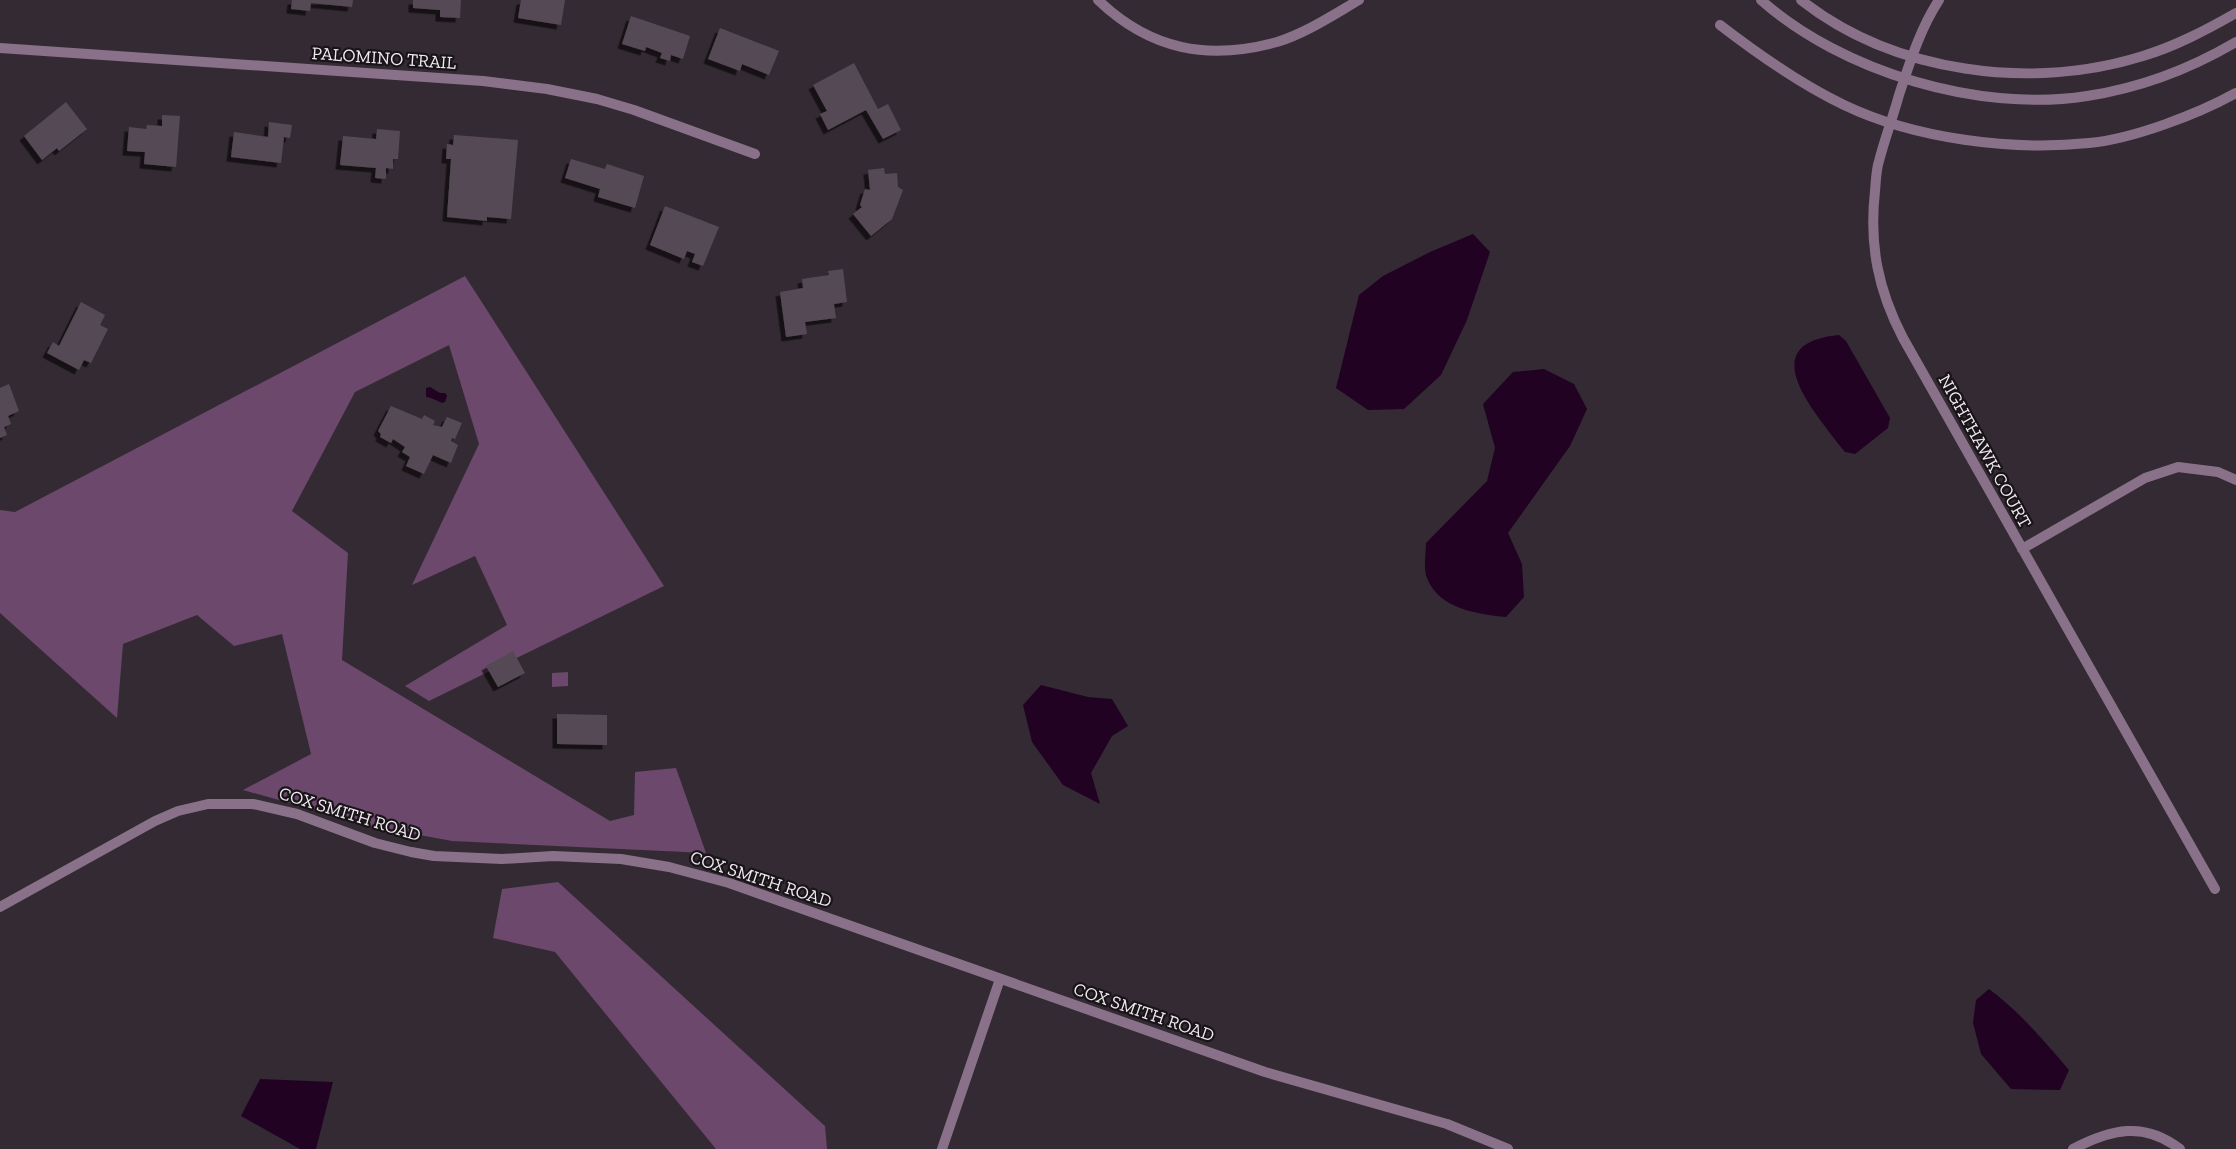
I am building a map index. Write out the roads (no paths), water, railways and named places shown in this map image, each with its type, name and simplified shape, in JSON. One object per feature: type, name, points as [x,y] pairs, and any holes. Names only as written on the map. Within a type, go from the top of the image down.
[{"type":"street","points":[[1098,0],[1134,29],[1190,50],[1214,52],[1278,42],[1322,21],[1359,0]]},
{"type":"street","points":[[1761,0],[1808,35],[1833,49],[1904,79],[1984,96],[2057,99],[2086,96],[2126,88],[2162,77],[2198,62],[2236,42]]},
{"type":"street","points":[[1801,0],[1831,22],[1865,40],[1912,56],[1981,72],[2025,74],[2066,72],[2115,64],[2165,49],[2236,14]]},
{"type":"street","name":"NIGHTHAWK COURT","points":[[1939,0],[1926,23],[1912,56],[1878,162],[1874,200],[1875,254],[1880,285],[1890,314],[1903,338],[2215,889]]},
{"type":"street","points":[[1720,25],[1760,55],[1800,81],[1845,106],[1891,123],[1943,136],[2046,146],[2091,143],[2140,132],[2180,118],[2236,93]]},
{"type":"street","name":"PALOMINO TRAIL","points":[[0,48],[483,81],[547,88],[634,110],[755,154]]},
{"type":"street","points":[[2022,550],[2145,478],[2178,468],[2218,472],[2236,480]]},
{"type":"street","name":"COX SMITH ROAD","points":[[0,907],[155,821],[178,811],[208,804],[253,804],[296,814],[376,843],[434,856],[611,859],[669,867],[729,883],[1275,1075],[1446,1124],[1508,1149]]},
{"type":"street","points":[[942,1149],[1000,979]]},
{"type":"street","points":[[2073,1149],[2105,1134],[2132,1130],[2158,1135],[2180,1149]]}]
